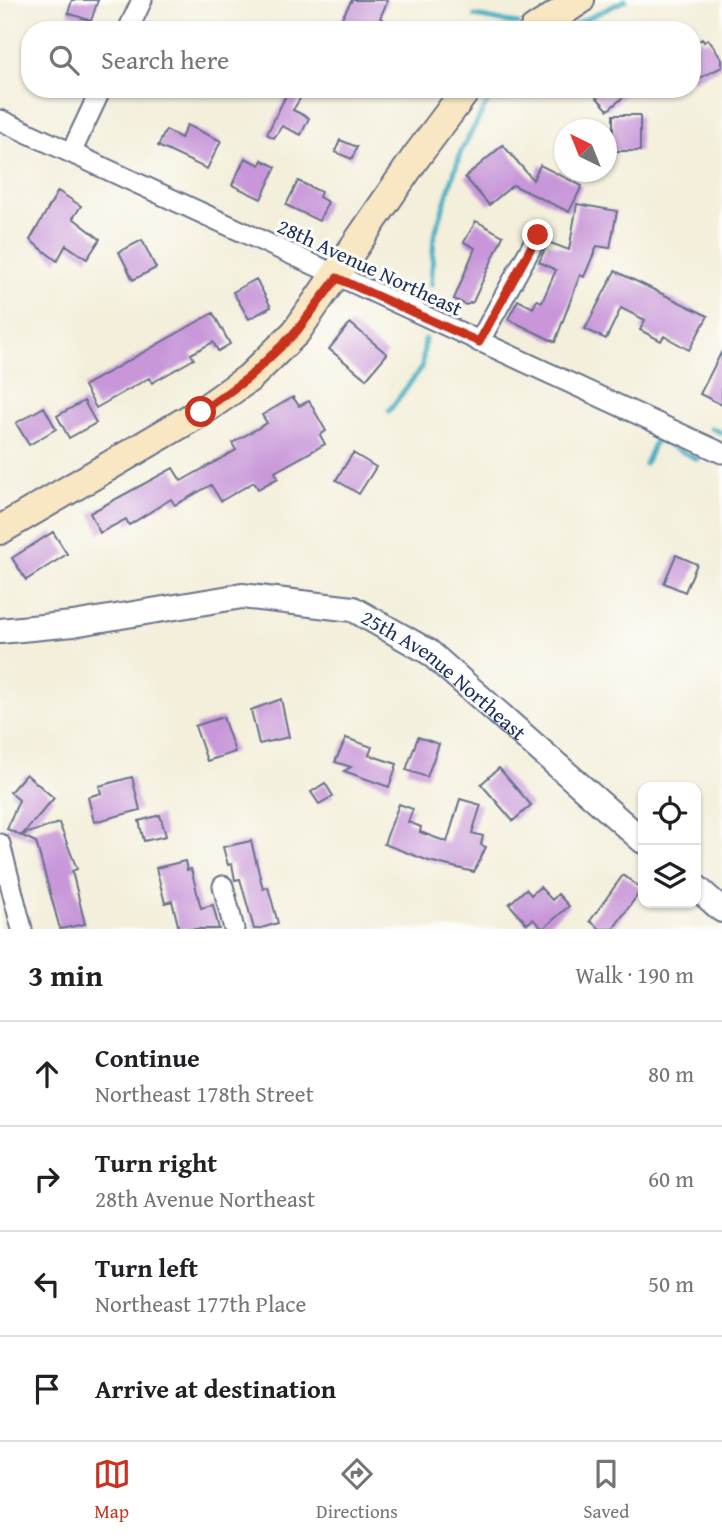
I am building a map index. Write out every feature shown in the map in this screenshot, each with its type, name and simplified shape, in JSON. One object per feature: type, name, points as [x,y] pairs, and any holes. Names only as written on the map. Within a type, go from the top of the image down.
[{"type":"main road","points":[[548,21],[580,0]]},
{"type":"main road","points":[[0,530],[201,412],[248,378],[296,332],[337,278],[416,157],[460,98]]},
{"type":"street","points":[[132,21],[142,0]]},
{"type":"street","points":[[71,153],[97,98]]},
{"type":"street","name":"28th Avenue Northeast","points":[[0,121],[722,453]]},
{"type":"street","points":[[479,342],[538,235]]},
{"type":"street","name":"25th Avenue Northeast","points":[[0,631],[73,624],[243,596],[352,609],[429,652],[638,837]]},
{"type":"street","points":[[0,844],[22,929]]},
{"type":"street","points":[[223,886],[234,929]]},
{"type":"street","points":[[701,891],[722,910]]},
{"type":"building","points":[[72,0],[98,0],[91,21],[68,13]]},
{"type":"building","points":[[352,0],[388,0],[380,18],[386,21],[340,21]]},
{"type":"building","points":[[708,39],[722,59],[722,67],[701,78],[701,40],[704,42]]},
{"type":"building","points":[[285,98],[300,98],[293,110],[309,118],[301,135],[282,126],[274,138],[267,134]]},
{"type":"building","points":[[597,98],[622,98],[608,110]]},
{"type":"building","points":[[613,115],[640,115],[640,151],[617,151],[617,119],[613,119]]},
{"type":"building","points":[[187,125],[221,141],[207,169],[158,146],[166,130],[181,138]]},
{"type":"building","points":[[340,140],[357,147],[352,159],[335,152]]},
{"type":"building","points":[[503,145],[533,180],[540,165],[554,172],[554,182],[574,182],[582,186],[569,212],[513,185],[489,205],[465,177]]},
{"type":"building","points":[[245,158],[260,165],[262,160],[276,167],[261,199],[232,185]]},
{"type":"building","points":[[298,181],[321,192],[319,197],[328,202],[319,221],[286,205]]},
{"type":"building","points":[[58,191],[81,206],[73,218],[100,239],[87,259],[66,245],[57,261],[30,240]]},
{"type":"building","points":[[577,204],[617,211],[610,248],[597,246],[584,277],[580,275],[555,342],[508,319],[518,300],[533,308],[537,300],[542,302],[556,270],[539,262],[548,242],[569,250]]},
{"type":"building","points":[[476,221],[503,236],[473,302],[466,305],[454,299],[475,248],[464,242]]},
{"type":"building","points":[[142,240],[156,268],[133,280],[119,252]]},
{"type":"building","points":[[615,271],[708,316],[689,350],[664,336],[661,341],[640,330],[645,320],[621,308],[606,339],[585,329]]},
{"type":"building","points":[[256,279],[271,307],[249,319],[233,292]]},
{"type":"building","points":[[213,313],[230,344],[218,351],[213,342],[191,354],[194,359],[152,383],[149,378],[96,408],[84,386]]},
{"type":"building","points":[[350,323],[387,354],[366,379],[329,349]]},
{"type":"building","points":[[722,351],[722,405],[700,394]]},
{"type":"building","points":[[293,397],[299,406],[309,401],[326,431],[320,435],[325,444],[275,472],[278,478],[258,489],[254,482],[221,501],[211,485],[175,505],[171,499],[129,525],[126,519],[100,533],[90,513],[173,468],[181,481],[236,450],[232,443],[267,423],[262,415]]},
{"type":"building","points":[[84,401],[96,423],[69,438],[57,416]]},
{"type":"building","points":[[44,407],[56,429],[29,445],[16,423]]},
{"type":"building","points":[[353,453],[376,467],[359,494],[336,480]]},
{"type":"building","points":[[53,532],[67,554],[26,580],[12,558]]},
{"type":"building","points":[[676,555],[697,564],[685,592],[664,583]]},
{"type":"building","points":[[281,699],[289,737],[259,744],[251,710]]},
{"type":"building","points":[[223,717],[235,752],[207,761],[195,726]]},
{"type":"building","points":[[418,737],[439,744],[427,777],[406,770]]},
{"type":"building","points":[[346,738],[372,747],[369,755],[397,764],[389,787],[344,771],[351,767],[335,762]]},
{"type":"building","points":[[499,768],[531,805],[513,821],[481,784]]},
{"type":"building","points":[[26,774],[54,798],[22,835],[59,823],[77,869],[72,871],[85,924],[60,929],[36,842],[7,829],[19,800],[10,792]]},
{"type":"building","points":[[132,777],[140,810],[94,822],[88,797],[101,793],[99,786]]},
{"type":"building","points":[[325,783],[333,796],[319,804],[311,792]]},
{"type":"building","points":[[460,799],[481,805],[472,833],[483,836],[481,845],[486,847],[474,872],[429,861],[384,844],[399,804],[413,809],[408,822],[421,827],[420,832],[447,842]]},
{"type":"building","points":[[160,815],[166,836],[144,841],[139,821]]},
{"type":"building","points":[[251,841],[263,889],[268,887],[278,923],[258,929],[254,929],[240,879],[235,880],[232,864],[228,865],[223,847]]},
{"type":"building","points":[[185,861],[187,870],[191,869],[201,908],[213,905],[219,929],[179,929],[172,901],[165,903],[156,868]]},
{"type":"building","points":[[623,875],[638,886],[638,895],[613,929],[600,929],[590,921]]},
{"type":"building","points":[[540,887],[552,900],[558,894],[569,906],[543,929],[533,919],[527,924],[509,904],[526,889],[531,895]]},
{"type":"waterway","points":[[582,21],[626,0]]},
{"type":"waterway","points":[[475,16],[502,21]]},
{"type":"waterway","points":[[431,285],[434,236],[461,151],[490,98]]},
{"type":"waterway","points":[[389,411],[422,367],[425,339]]},
{"type":"waterway","points":[[711,428],[722,433]]},
{"type":"waterway","points":[[645,464],[656,439],[697,459]]},
{"type":"route","points":[[201,412],[248,378],[296,332],[337,278],[479,342],[538,235]]}]
